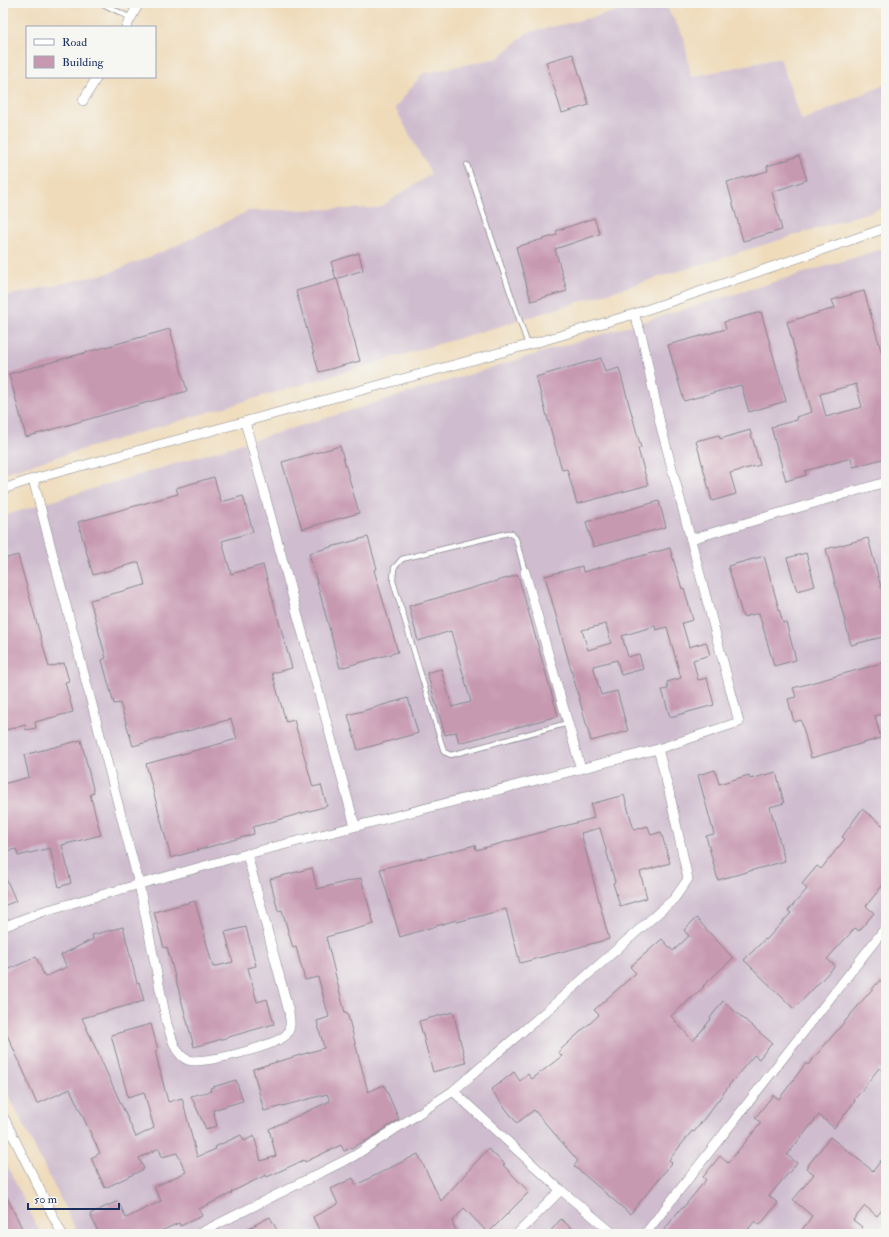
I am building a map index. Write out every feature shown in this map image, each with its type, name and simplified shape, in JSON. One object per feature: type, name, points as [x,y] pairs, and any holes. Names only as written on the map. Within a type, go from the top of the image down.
[{"type":"street","points":[[127,26],[139,3]]},
{"type":"street","points":[[83,101],[96,78]]},
{"type":"street","points":[[3,489],[33,479],[528,345],[634,314],[886,228]]},
{"type":"street","points":[[3,927],[44,911],[139,884],[247,854],[658,749],[740,722],[660,423],[642,337],[634,314]]},
{"type":"street","points":[[245,422],[355,826]]},
{"type":"street","points":[[33,479],[139,884],[166,1024],[174,1044],[181,1055],[188,1060],[198,1061],[254,1049],[275,1042],[286,1035],[291,1026],[289,1012],[247,854]]},
{"type":"street","points":[[692,539],[886,482]]},
{"type":"street","points":[[525,572],[581,769]]},
{"type":"street","points":[[198,1234],[354,1156],[453,1091],[674,899],[688,878],[669,791],[658,749]]},
{"type":"street","points":[[645,1234],[886,927]]},
{"type":"street","points":[[453,1091],[561,1190],[614,1234]]},
{"type":"street","points":[[4,1121],[62,1234]]},
{"type":"street","points":[[517,1234],[561,1190]]},
{"type":"lane","points":[[102,3],[131,18]]},
{"type":"lane","points":[[467,165],[528,345]]},
{"type":"lane","points":[[525,572],[516,539],[511,533],[508,533],[402,559],[394,568],[393,581],[444,752],[451,755],[568,723]]},
{"type":"shaded area","points":[[652,3],[664,3],[684,37],[691,77],[780,58],[802,121],[886,84],[886,207],[540,314],[3,473],[3,297],[109,273],[167,250],[248,211],[379,208],[431,174],[395,108],[422,74],[498,58],[527,33]]},
{"type":"shaded area","points":[[886,248],[886,1220],[875,1234],[78,1234],[3,1084],[3,516]]},
{"type":"shaded area","points":[[3,1158],[41,1234],[3,1234]]},
{"type":"building","points":[[573,54],[589,105],[562,113],[546,62]]},
{"type":"building","points":[[799,156],[807,180],[772,192],[782,230],[743,241],[727,182],[768,171],[767,166]]},
{"type":"building","points":[[594,218],[600,234],[555,249],[567,291],[531,301],[516,247],[557,235],[556,231]]},
{"type":"building","points":[[359,253],[363,270],[336,279],[331,262]]},
{"type":"building","points":[[337,279],[360,361],[319,372],[296,291]]},
{"type":"building","points":[[864,291],[882,354],[886,353],[886,458],[853,467],[851,458],[805,471],[806,475],[786,481],[771,427],[797,420],[796,417],[812,412],[787,322],[835,308],[832,300]],"holes":[[[856,384],[862,407],[826,417],[820,394]]]},
{"type":"building","points":[[761,312],[786,401],[749,412],[741,385],[684,401],[668,345],[726,329],[724,322]]},
{"type":"building","points":[[170,329],[187,391],[26,437],[9,374]]},
{"type":"building","points":[[601,358],[605,372],[619,368],[641,448],[638,449],[648,485],[577,504],[567,469],[562,470],[536,377]]},
{"type":"building","points":[[750,430],[760,465],[730,473],[736,494],[712,501],[696,441],[719,435],[720,439]]},
{"type":"building","points":[[340,446],[359,513],[302,529],[282,462]]},
{"type":"building","points":[[214,477],[221,502],[243,496],[253,532],[222,541],[231,574],[263,565],[292,668],[272,673],[286,722],[294,720],[313,787],[321,785],[327,806],[253,827],[254,834],[171,858],[146,764],[237,739],[231,719],[133,746],[120,703],[114,704],[102,660],[106,658],[90,600],[145,585],[139,562],[93,575],[78,522],[178,494],[176,488]]},
{"type":"building","points":[[659,501],[666,527],[593,547],[586,522]]},
{"type":"building","points":[[368,537],[377,569],[374,570],[398,652],[340,668],[309,553]]},
{"type":"building","points":[[868,538],[886,606],[886,636],[851,645],[826,549]]},
{"type":"building","points":[[670,548],[693,620],[682,623],[689,647],[706,642],[710,655],[693,660],[698,680],[707,678],[714,705],[670,717],[662,690],[668,689],[667,682],[681,678],[667,627],[656,630],[655,626],[622,636],[628,657],[639,654],[643,669],[621,675],[617,660],[593,666],[601,695],[617,691],[628,731],[591,741],[545,576],[582,566],[583,572]],"holes":[[[606,624],[611,643],[588,650],[582,630]]]},
{"type":"building","points":[[806,553],[815,586],[797,591],[787,558]]},
{"type":"building","points":[[18,555],[49,667],[64,663],[69,681],[65,682],[73,712],[35,722],[36,728],[26,730],[25,725],[6,730],[3,720],[3,688],[8,686],[3,669],[3,559]]},
{"type":"building","points":[[764,556],[783,623],[786,622],[796,660],[774,666],[759,613],[743,617],[728,566]]},
{"type":"building","points":[[518,575],[558,716],[459,743],[456,732],[445,735],[427,673],[441,669],[452,707],[471,702],[451,631],[418,641],[409,606]]},
{"type":"building","points":[[886,662],[886,713],[875,716],[881,738],[811,758],[801,720],[794,722],[788,699],[796,697],[793,688]]},
{"type":"building","points":[[408,698],[418,733],[358,750],[348,715]]},
{"type":"building","points":[[81,740],[94,793],[90,794],[101,835],[62,845],[71,883],[59,887],[50,848],[18,856],[16,849],[3,852],[3,784],[29,777],[24,755]]},
{"type":"building","points":[[715,770],[719,784],[749,775],[750,779],[776,772],[784,803],[770,807],[785,861],[718,880],[706,836],[714,834],[698,775]]},
{"type":"building","points":[[624,795],[634,830],[648,826],[651,835],[661,832],[670,863],[640,872],[647,898],[620,906],[600,828],[581,833],[609,939],[520,963],[506,909],[457,922],[456,920],[400,937],[380,869],[475,845],[476,850],[594,818],[591,804]]},
{"type":"building","points":[[862,809],[886,828],[886,881],[866,906],[874,913],[859,931],[855,928],[827,959],[835,966],[794,1009],[744,960],[765,939],[766,940],[791,913],[788,911],[807,889],[802,884],[817,866],[821,869],[845,839],[842,837]]},
{"type":"building","points":[[312,868],[317,889],[361,878],[374,924],[326,937],[345,1013],[347,1012],[368,1092],[384,1085],[399,1119],[368,1140],[344,1151],[341,1145],[305,1162],[304,1160],[267,1177],[266,1175],[231,1192],[232,1193],[199,1209],[202,1216],[180,1226],[179,1223],[154,1234],[99,1234],[90,1214],[118,1201],[126,1218],[161,1201],[154,1187],[186,1172],[177,1153],[162,1157],[159,1148],[139,1158],[144,1169],[105,1188],[91,1158],[100,1153],[70,1089],[37,1104],[3,1026],[3,972],[36,957],[45,977],[67,967],[61,955],[93,939],[92,935],[123,927],[137,983],[139,982],[144,1001],[82,1018],[136,1137],[154,1128],[144,1092],[128,1097],[111,1035],[151,1024],[158,1050],[155,1051],[168,1102],[182,1098],[197,1157],[216,1149],[215,1147],[241,1135],[244,1141],[254,1136],[261,1161],[276,1156],[269,1129],[330,1101],[327,1094],[264,1111],[253,1069],[324,1048],[317,1021],[329,1017],[318,977],[305,980],[296,947],[293,948],[282,910],[278,911],[270,879]]},
{"type":"building","points":[[3,872],[16,901],[3,906]]},
{"type":"building","points":[[195,901],[213,967],[233,962],[225,932],[246,927],[256,966],[248,968],[257,1002],[267,999],[274,1024],[194,1047],[167,947],[164,948],[154,912]]},
{"type":"building","points":[[696,918],[733,958],[703,986],[704,987],[671,1016],[693,1041],[723,1001],[772,1043],[759,1059],[754,1055],[729,1085],[694,1132],[692,1131],[669,1160],[672,1163],[630,1214],[574,1166],[578,1161],[534,1110],[517,1123],[491,1090],[514,1072],[520,1081],[528,1074],[532,1079],[562,1056],[558,1052],[599,1015],[594,1010],[636,973],[630,967],[662,939],[673,951],[689,936],[684,930]]},
{"type":"building","points":[[880,980],[886,985],[886,1073],[879,1068],[834,1128],[819,1115],[787,1155],[797,1163],[769,1196],[778,1203],[760,1225],[755,1221],[744,1234],[669,1234],[664,1230],[706,1180],[703,1177],[720,1156],[728,1163],[761,1123],[755,1118],[773,1095],[779,1099],[806,1063],[808,1065]]},
{"type":"building","points":[[453,1012],[466,1063],[433,1072],[419,1021]]},
{"type":"building","points":[[236,1080],[243,1101],[213,1110],[217,1126],[206,1129],[191,1096],[211,1091],[210,1088]]},
{"type":"building","points":[[830,1137],[873,1171],[886,1154],[886,1205],[877,1216],[865,1206],[853,1220],[862,1227],[856,1234],[799,1234],[812,1216],[793,1200],[814,1174],[806,1168]]},
{"type":"building","points":[[488,1149],[505,1164],[503,1165],[529,1192],[488,1233],[464,1208],[452,1222],[458,1234],[321,1234],[313,1217],[338,1204],[331,1189],[353,1178],[356,1185],[418,1154],[441,1201]]},
{"type":"building","points":[[3,1190],[25,1234],[3,1234]]},
{"type":"building","points":[[270,1217],[279,1234],[237,1234]]},
{"type":"building","points":[[561,1219],[578,1234],[548,1234]]}]
